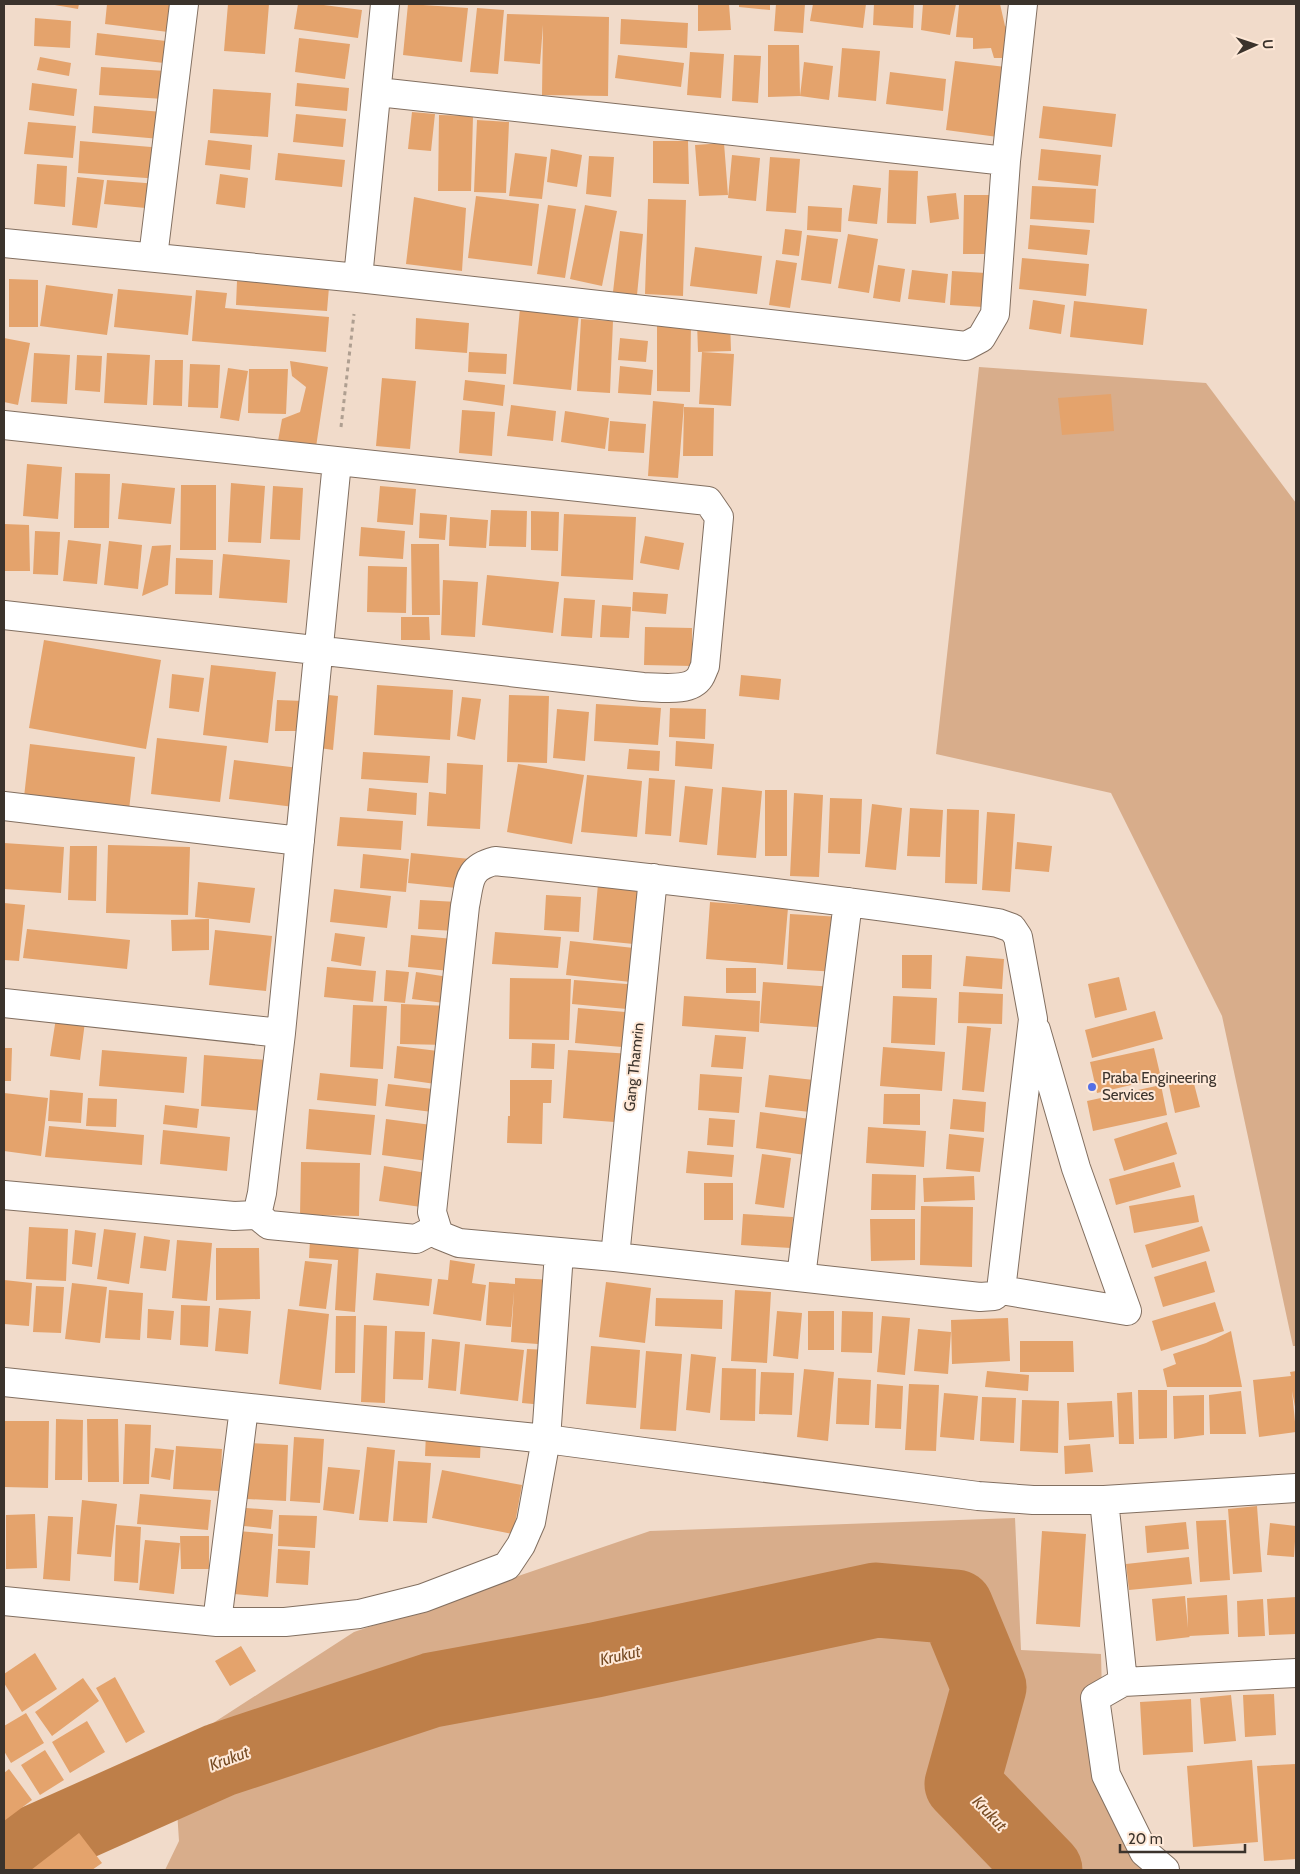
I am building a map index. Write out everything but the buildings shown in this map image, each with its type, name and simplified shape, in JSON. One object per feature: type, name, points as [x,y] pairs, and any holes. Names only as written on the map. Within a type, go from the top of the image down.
[{"type":"street","points":[[153,257],[184,4]]},
{"type":"street","points":[[358,278],[378,92],[385,4]]},
{"type":"street","points":[[4,243],[358,278],[966,346],[981,338],[995,314],[1006,161],[1024,4]]},
{"type":"street","points":[[378,92],[1006,161]]},
{"type":"street","points":[[4,425],[708,501],[719,517],[705,666],[699,679],[689,686],[676,688],[643,687],[4,615]]},
{"type":"street","points":[[257,1214],[262,1193],[281,1033],[337,462]]},
{"type":"street","points":[[4,806],[300,840]]},
{"type":"street","points":[[1001,1290],[1127,1311],[1076,1168],[1033,1019],[1018,937],[1012,928],[998,923],[848,902],[494,861],[481,864],[474,871],[464,906],[432,1212],[439,1235],[459,1243],[614,1256],[980,1297],[994,1296],[1001,1290],[1033,1019]]},
{"type":"street","name":"Gang Thamrin","points":[[614,1256],[653,878]]},
{"type":"street","points":[[801,1277],[848,902]]},
{"type":"street","points":[[4,1003],[281,1033]]},
{"type":"street","points":[[4,1195],[234,1216],[257,1214],[269,1225],[416,1239],[436,1228]]},
{"type":"street","points":[[4,1601],[217,1622],[285,1622],[359,1614],[423,1598],[507,1566],[521,1545],[531,1522],[546,1439],[559,1252]]},
{"type":"street","points":[[4,1382],[546,1439],[978,1496],[1033,1500],[1104,1500],[1296,1488]]},
{"type":"street","points":[[217,1622],[244,1408]]},
{"type":"street","points":[[1104,1500],[1123,1682]]},
{"type":"street","points":[[1166,1870],[1144,1852],[1106,1775],[1095,1698],[1123,1682],[1296,1673]]},
{"type":"path","points":[[337,462],[358,278]]},
{"type":"shaded area","points":[[979,367],[1206,383],[1296,503],[1296,1346],[1293,1346],[1222,1016],[1111,793],[936,754]]},
{"type":"shaded area","points":[[1015,1518],[1021,1650],[1101,1654],[1104,1772],[1154,1870],[165,1870],[179,1841],[173,1749],[354,1632],[650,1531]]},
{"type":"waterway","name":"Krukut","points":[[4,1847],[32,1844],[220,1760],[432,1690],[595,1660],[876,1600],[956,1607],[989,1687],[962,1784],[1045,1870]]},
{"type":"place","name":"Praba Engineering Services","points":[[1092,1087]]}]
